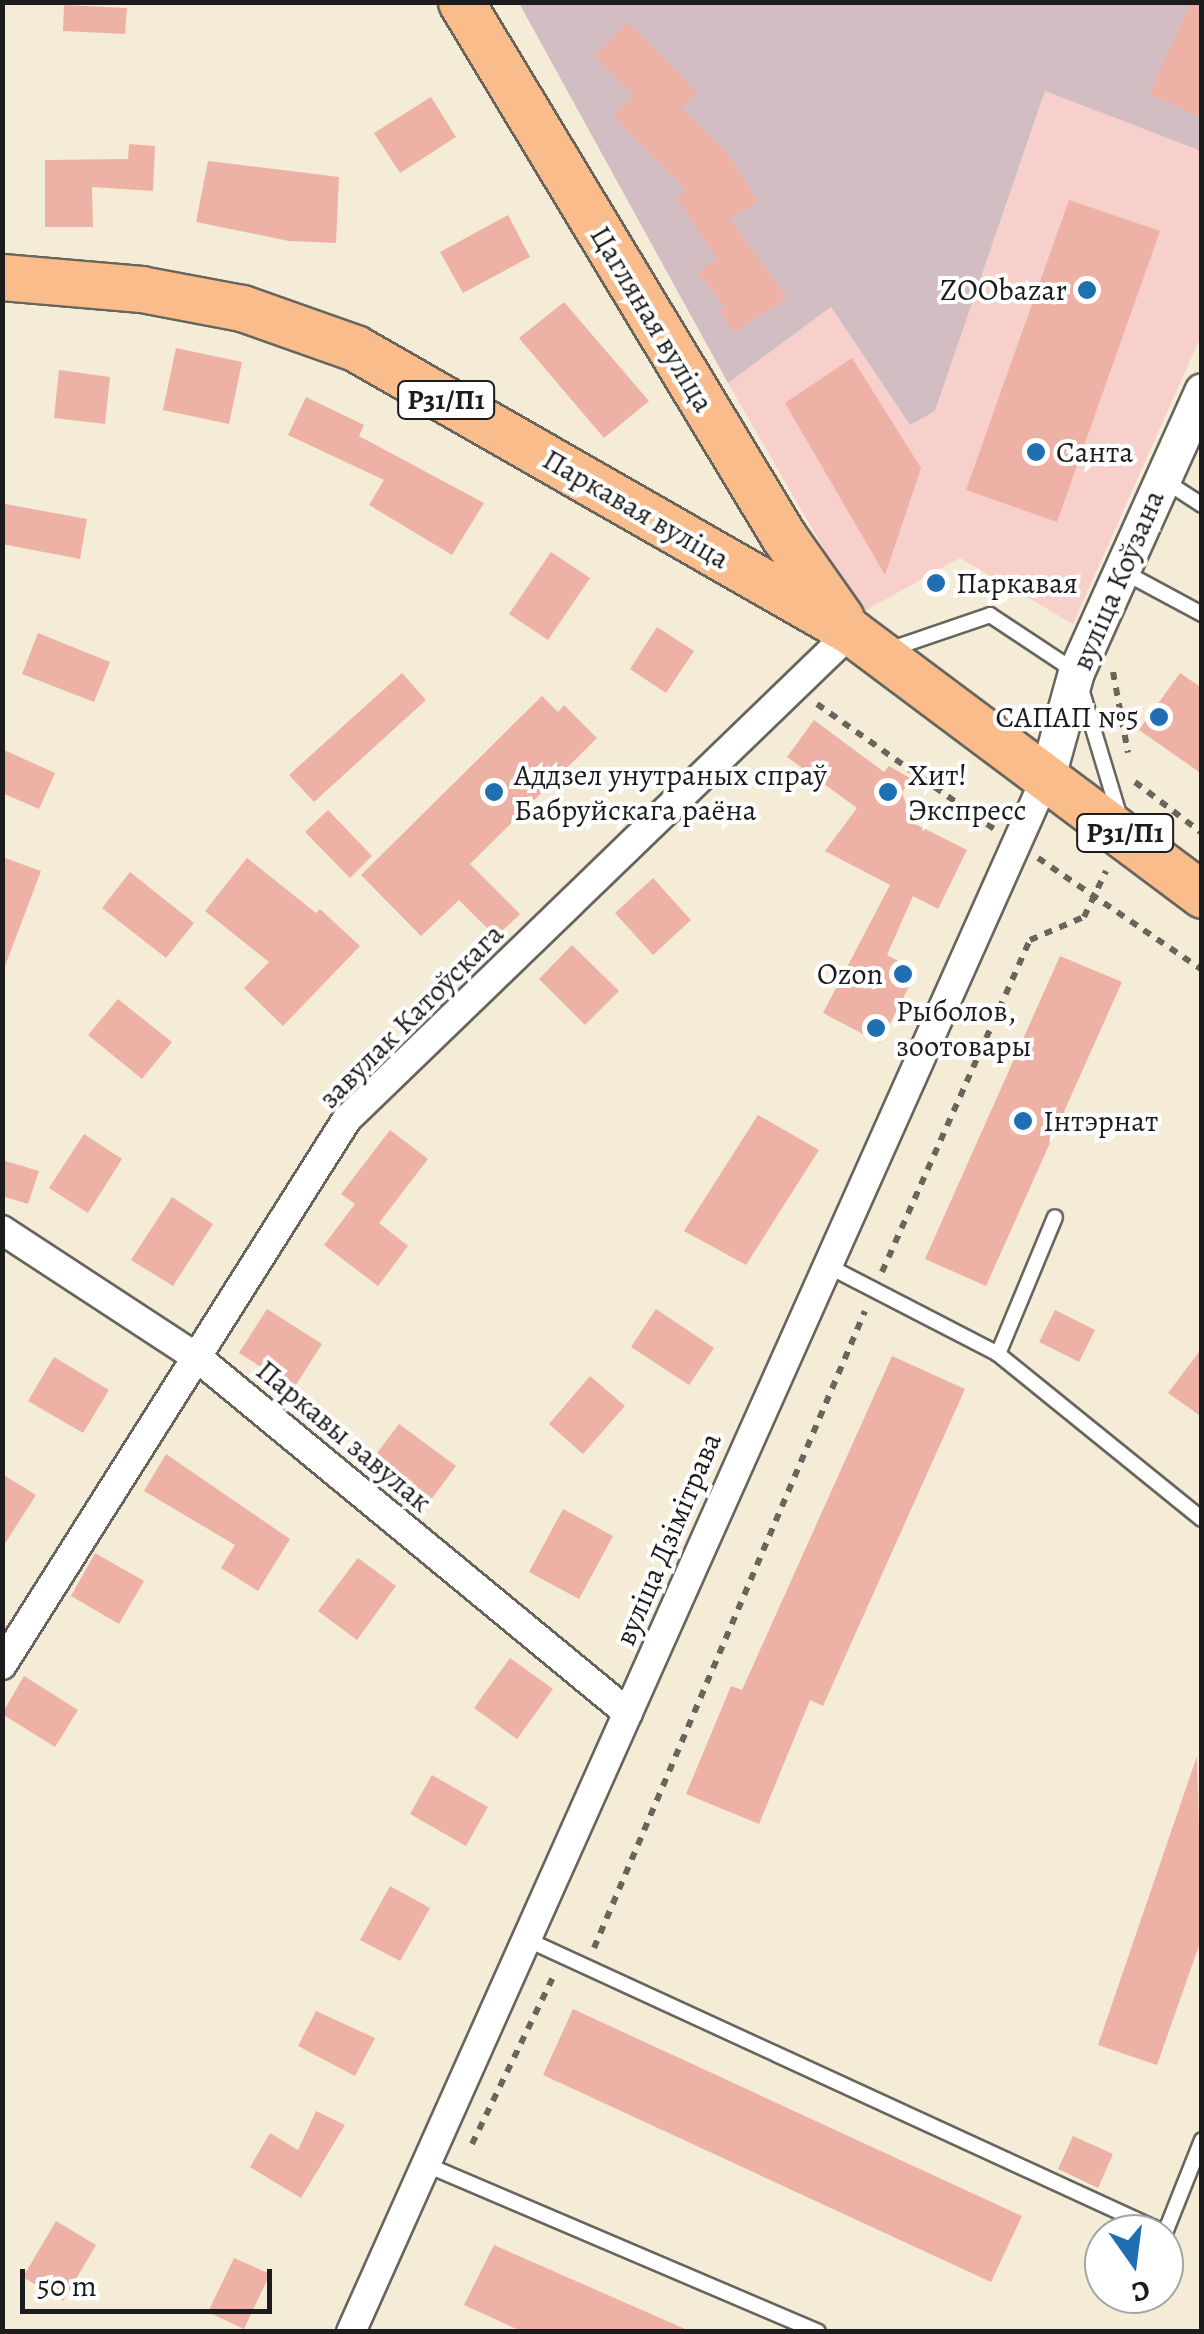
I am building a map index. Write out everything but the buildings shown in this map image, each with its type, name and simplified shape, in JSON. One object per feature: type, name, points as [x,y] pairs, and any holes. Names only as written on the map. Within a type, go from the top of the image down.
[{"type":"main road","name":"Цагляная вуліца","points":[[461,2],[784,536],[865,642]]},
{"type":"main road","name":"Паркавая вуліца","points":[[2,277],[141,290],[242,308],[355,348],[865,642],[1048,774],[1202,894]]},
{"type":"street","name":"вуліца Коўзана","points":[[1048,774],[1076,672],[1202,391]]},
{"type":"street","name":"завулак Катоўскага","points":[[2,1666],[347,1119],[865,642]]},
{"type":"street","name":"вуліца Дзімітрава","points":[[351,2332],[528,1940],[823,1264],[1048,774]]},
{"type":"street","name":"Паркавы завулак","points":[[2,1230],[199,1359],[628,1713]]},
{"type":"lane","points":[[1162,479],[1202,504]]},
{"type":"lane","points":[[1121,571],[1202,614]]},
{"type":"lane","points":[[865,642],[990,614],[1076,672],[1124,833]]},
{"type":"lane","points":[[998,1354],[1055,1216]]},
{"type":"lane","points":[[823,1264],[998,1354],[1202,1519]]},
{"type":"lane","points":[[528,1940],[1165,2233],[1202,2140]]},
{"type":"lane","points":[[426,2165],[818,2332]]},
{"type":"path","points":[[586,1966],[874,1290],[1030,940],[1084,917],[1124,833],[1129,778],[1112,665]]},
{"type":"path","points":[[816,703],[1016,845],[1096,892],[1202,970]]},
{"type":"path","points":[[1129,778],[1202,833]]},
{"type":"path","points":[[456,2177],[563,1956]]},
{"type":"shaded area","points":[[519,3],[1201,3],[1201,151],[1045,91],[935,411],[910,425],[831,307],[728,383]]},
{"type":"shaded area","points":[[1045,91],[1201,151],[1201,336],[1073,624],[960,558],[861,613],[728,383],[831,307],[910,425],[935,411]]},
{"type":"place","name":"ZOObazar","points":[[1087,290]]},
{"type":"place","name":"Санта","points":[[1036,452]]},
{"type":"place","name":"Паркавая","points":[[936,583]]},
{"type":"place","name":"САПАП №5","points":[[1159,717]]},
{"type":"place","name":"Аддзел унутраных спраў Бабруйскага раёна","points":[[494,792]]},
{"type":"place","name":"Хит! Экспресс","points":[[888,792]]},
{"type":"place","name":"Ozon","points":[[903,974]]},
{"type":"place","name":"Рыболов, зоотовары","points":[[876,1028]]},
{"type":"place","name":"Інтэрнат","points":[[1023,1121]]}]
